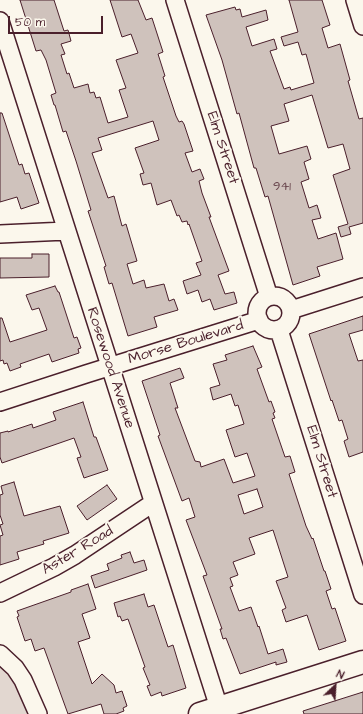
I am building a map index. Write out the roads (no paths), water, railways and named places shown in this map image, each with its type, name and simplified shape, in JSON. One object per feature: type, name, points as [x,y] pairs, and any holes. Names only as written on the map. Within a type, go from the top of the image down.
[{"type":"main road","points":[[213,712],[363,662]]},
{"type":"street","name":"Elm Street","points":[[175,0],[269,297]]},
{"type":"street","points":[[355,0],[363,26]]},
{"type":"street","name":"Rosewood Avenue","points":[[0,22],[153,503],[213,712]]},
{"type":"street","points":[[0,234],[66,231]]},
{"type":"street","points":[[291,310],[363,287]]},
{"type":"street","points":[[275,296],[286,300],[291,310],[289,322],[285,327],[279,330],[267,329],[262,325],[257,315],[260,304],[269,297],[275,296]]},
{"type":"street","name":"Morse Boulevard","points":[[0,402],[259,320]]},
{"type":"street","name":"Elm Street","points":[[279,330],[363,595]]},
{"type":"street","name":"Aster Road","points":[[0,593],[54,567],[75,555],[153,503]]},
{"type":"street","points":[[0,654],[14,668],[23,680],[38,714]]}]
